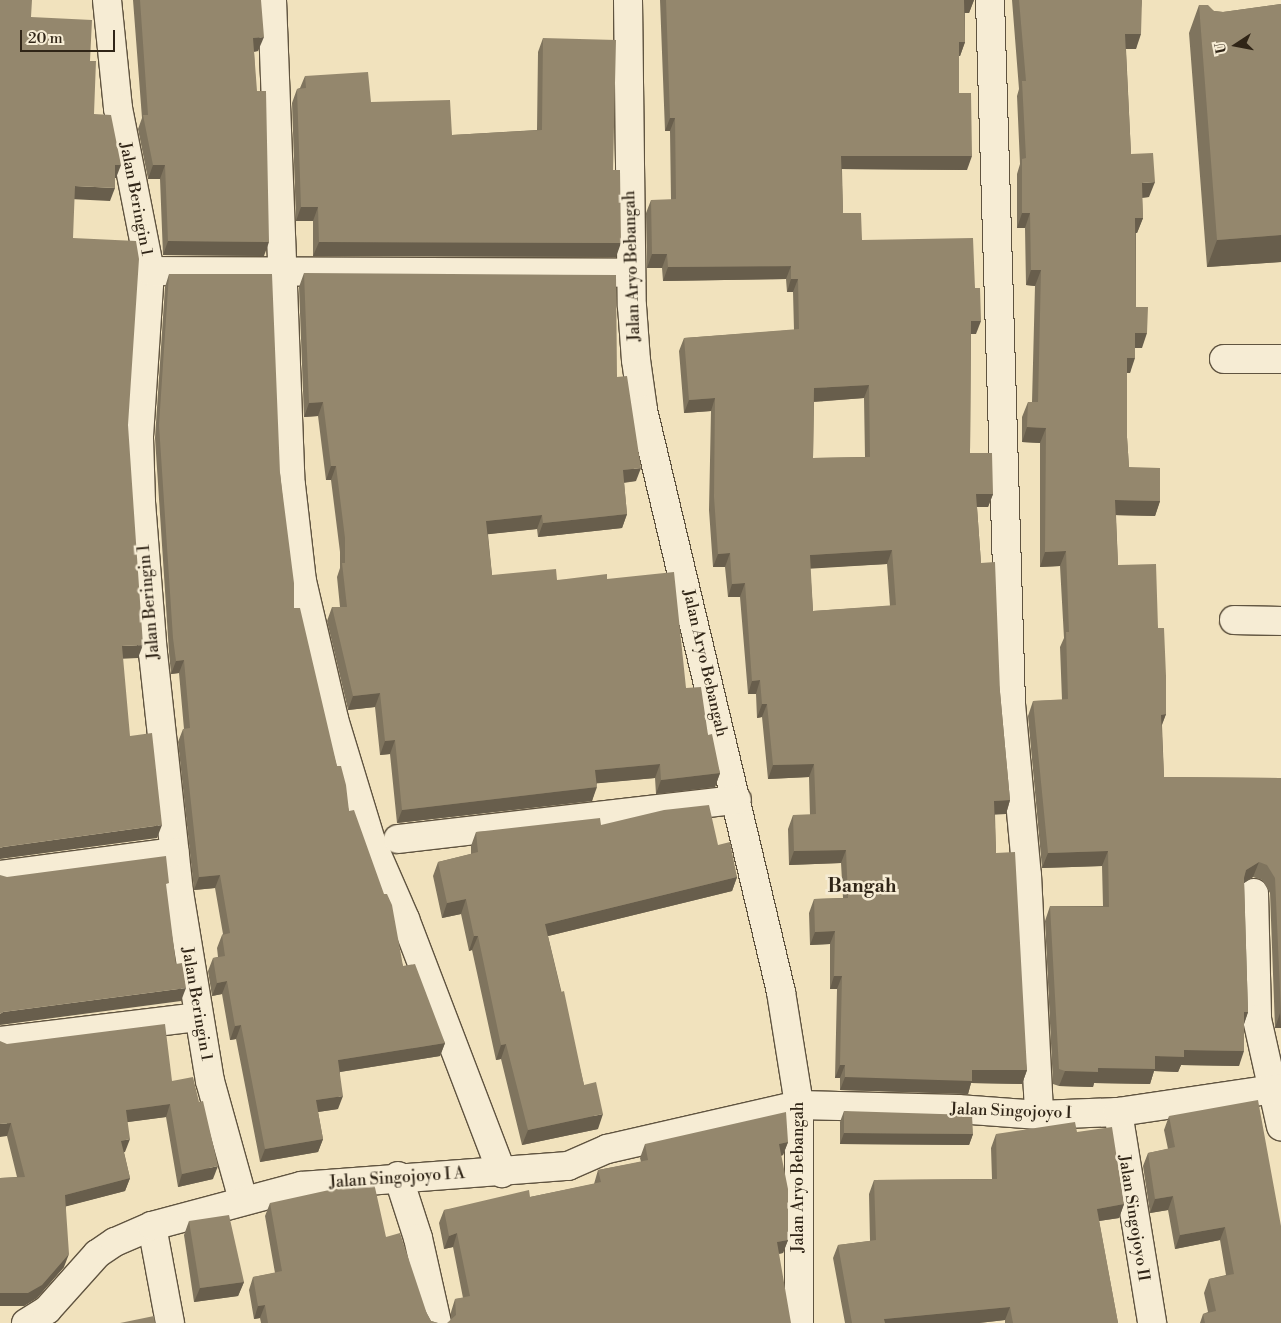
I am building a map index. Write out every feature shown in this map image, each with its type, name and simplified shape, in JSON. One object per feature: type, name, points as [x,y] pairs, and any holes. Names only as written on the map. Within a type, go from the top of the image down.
[{"type":"street","name":"Jalan Beringin 1","points":[[107,0],[118,108],[150,271],[139,438],[140,465],[153,653],[174,852],[198,1017],[210,1081],[243,1200]]},
{"type":"street","points":[[272,0],[295,534],[302,581],[334,720],[371,842],[405,919],[502,1173]]},
{"type":"street","name":"Jalan Aryo Bebangah","points":[[628,0],[631,273],[636,360],[643,410],[769,930],[800,1106],[799,1323]]},
{"type":"street","points":[[990,0],[1011,704],[1027,875],[1040,1115]]},
{"type":"street","points":[[150,271],[284,269],[631,273]]},
{"type":"street","points":[[1224,359],[1281,359]]},
{"type":"street","points":[[1234,620],[1281,621]]},
{"type":"street","points":[[398,839],[738,800]]},
{"type":"street","points":[[0,875],[174,852]]},
{"type":"street","points":[[1254,893],[1257,1019],[1276,1089],[1281,1126]]},
{"type":"street","points":[[0,1041],[198,1017]]},
{"type":"street","name":"Jalan Singojoyo I","points":[[800,1106],[958,1109],[1040,1115],[1118,1112],[1276,1089]]},
{"type":"street","name":"Jalan Singojoyo I A","points":[[40,1319],[97,1254],[116,1242],[152,1226],[243,1200],[301,1186],[398,1176],[502,1173],[568,1166],[608,1149],[800,1106]]},
{"type":"street","name":"Jalan Singojoyo II","points":[[1118,1112],[1152,1323]]},
{"type":"street","points":[[398,1176],[418,1238],[437,1323]]},
{"type":"street","points":[[152,1226],[170,1323]]},
{"type":"building","points":[[0,0],[32,0],[31,17],[92,20],[90,61],[96,61],[94,114],[111,115],[121,165],[115,165],[115,188],[75,186],[73,238],[136,241],[139,259],[128,425],[143,645],[122,646],[130,736],[152,733],[162,825],[0,848]]},
{"type":"building","points":[[140,0],[261,0],[264,37],[253,38],[257,91],[266,91],[269,242],[168,241],[165,165],[153,165],[143,115],[148,115]]},
{"type":"building","points":[[666,0],[964,0],[965,42],[959,42],[959,93],[971,93],[972,156],[841,156],[843,213],[861,213],[862,240],[973,238],[975,288],[980,288],[981,321],[971,321],[970,453],[992,453],[993,494],[976,494],[981,563],[995,562],[1000,692],[1010,800],[994,801],[996,853],[1015,852],[1027,1070],[972,1070],[972,1081],[845,1077],[845,1065],[840,1065],[842,976],[834,976],[835,931],[815,932],[814,899],[848,898],[846,850],[794,851],[793,815],[816,814],[814,764],[773,765],[767,704],[762,704],[760,680],[752,681],[745,583],[732,584],[730,553],[718,554],[714,497],[715,398],[689,400],[684,338],[799,329],[798,279],[791,279],[791,266],[668,267],[667,254],[652,254],[651,200],[676,199],[675,118],[670,118]],"holes":[[[869,385],[870,457],[813,458],[814,388]],[[892,550],[896,605],[813,611],[810,555]]]},
{"type":"building","points":[[1019,0],[1142,0],[1141,34],[1125,34],[1131,154],[1153,153],[1155,182],[1142,183],[1143,218],[1135,218],[1136,307],[1148,307],[1147,333],[1135,333],[1135,358],[1127,358],[1127,437],[1129,467],[1160,468],[1160,501],[1115,500],[1118,565],[1156,564],[1158,628],[1164,628],[1166,676],[1166,714],[1161,715],[1164,777],[1281,778],[1281,1013],[1275,878],[1267,865],[1259,862],[1246,870],[1244,878],[1248,1012],[1244,1012],[1244,1051],[1184,1050],[1184,1057],[1155,1056],[1155,1069],[1098,1068],[1098,1072],[1065,1071],[1059,1069],[1050,906],[1109,907],[1108,851],[1048,853],[1033,701],[1068,699],[1066,632],[1069,632],[1066,551],[1045,552],[1046,428],[1027,427],[1028,402],[1038,402],[1041,270],[1031,270],[1030,213],[1022,213],[1022,159],[1026,158],[1022,81],[1026,81]]},
{"type":"building","points":[[1281,4],[1281,235],[1217,240],[1199,5],[1208,5],[1214,11],[1223,12]]},
{"type":"building","points":[[543,38],[616,40],[613,170],[620,170],[621,243],[319,242],[318,207],[301,207],[297,89],[306,88],[305,76],[368,72],[371,102],[450,100],[452,135],[542,130]]},
{"type":"building","points":[[304,273],[616,275],[617,377],[627,376],[641,468],[623,470],[627,514],[543,523],[542,515],[486,521],[492,575],[556,569],[557,580],[607,574],[607,579],[674,572],[686,688],[701,687],[708,735],[712,734],[720,773],[661,780],[660,764],[595,770],[597,787],[402,810],[395,740],[385,741],[380,693],[353,696],[332,607],[347,607],[342,563],[345,563],[345,538],[336,466],[331,466],[323,402],[309,403]]},
{"type":"building","points":[[169,274],[272,274],[280,473],[294,583],[294,608],[300,608],[337,766],[341,766],[346,785],[349,811],[354,810],[384,894],[387,894],[392,905],[403,966],[415,964],[445,1043],[338,1060],[343,1096],[316,1100],[323,1139],[265,1149],[241,1025],[235,1026],[227,981],[217,983],[213,958],[225,956],[222,935],[230,933],[220,875],[199,877],[183,729],[190,728],[184,660],[176,661],[173,638],[159,425]]},
{"type":"building","points":[[709,805],[718,845],[730,842],[737,877],[545,924],[561,992],[564,991],[584,1085],[596,1082],[603,1114],[528,1130],[506,1044],[501,1045],[478,936],[474,936],[466,899],[447,903],[438,862],[478,852],[476,832],[600,818],[601,825],[664,810]]},
{"type":"building","points":[[166,856],[169,883],[166,884],[176,964],[182,963],[186,988],[3,1012],[0,1014],[0,875],[7,877]]},
{"type":"building","points":[[165,1024],[172,1081],[193,1077],[199,1102],[203,1101],[218,1166],[182,1174],[170,1104],[126,1110],[130,1139],[121,1141],[130,1178],[65,1195],[69,1254],[42,1285],[28,1293],[0,1293],[0,1178],[25,1177],[11,1123],[0,1124],[0,1041],[7,1044]]},
{"type":"building","points":[[1258,1100],[1281,1226],[1281,1323],[1205,1323],[1203,1314],[1216,1311],[1209,1279],[1234,1274],[1225,1227],[1180,1235],[1173,1196],[1155,1199],[1148,1153],[1175,1147],[1169,1116]]},
{"type":"building","points":[[844,1111],[972,1115],[973,1134],[844,1133]]},
{"type":"building","points":[[786,1112],[788,1142],[779,1144],[788,1189],[788,1240],[777,1242],[791,1323],[447,1323],[456,1315],[455,1299],[470,1296],[457,1233],[449,1236],[444,1210],[529,1190],[530,1197],[601,1182],[598,1170],[648,1160],[645,1144]]},
{"type":"building","points":[[1075,1122],[1077,1132],[1112,1127],[1124,1204],[1097,1209],[1118,1323],[1013,1323],[1010,1307],[884,1319],[885,1323],[852,1323],[838,1245],[876,1240],[874,1180],[997,1179],[996,1134]]},
{"type":"building","points":[[374,1183],[386,1237],[400,1233],[427,1314],[431,1321],[438,1323],[268,1323],[265,1305],[258,1306],[253,1277],[282,1271],[270,1203],[352,1185]]},
{"type":"building","points":[[229,1215],[244,1282],[200,1288],[189,1221]]},
{"type":"building","points":[[154,1316],[155,1323],[120,1323]]},
{"type":"district","name":"Bangah","points":[[862,887]]}]
